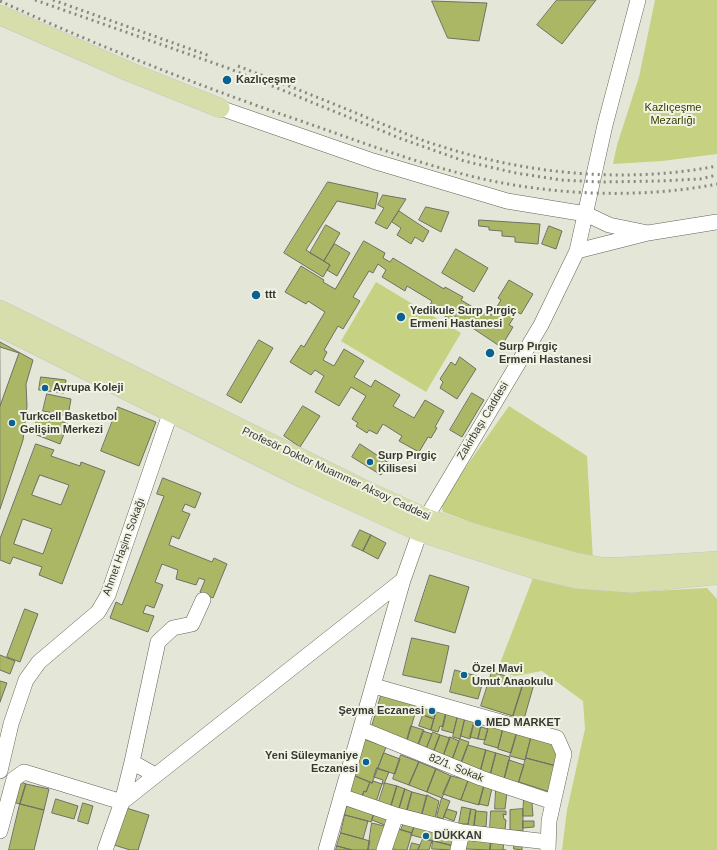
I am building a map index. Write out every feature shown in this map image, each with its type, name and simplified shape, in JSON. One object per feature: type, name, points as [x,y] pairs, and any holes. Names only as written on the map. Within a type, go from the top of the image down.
[{"type":"main road","points":[[0,15],[130,72],[220,108]]},
{"type":"main road","name":"Profesör Doktor Muammer Aksoy Caddesi","points":[[0,310],[367,491],[423,525]]},
{"type":"main road","name":"Profesör Doktor Muammer Aksoy Caddesi","points":[[0,327],[304,478],[423,525],[588,564],[715,574]]},
{"type":"street","name":"Zakirbaşı Caddesi","points":[[326,850],[403,580],[423,525],[431,507],[541,324],[577,251],[605,125],[638,0]]},
{"type":"street","points":[[220,108],[374,161],[507,201],[586,214],[609,225],[648,233]]},
{"type":"street","points":[[577,251],[648,233],[717,222]]},
{"type":"street","name":"Ahmet Haşim Sokağı","points":[[0,771],[12,724],[26,680],[39,662],[98,612],[108,595],[171,411]]},
{"type":"street","points":[[122,802],[403,580]]},
{"type":"street","points":[[105,850],[122,802],[158,642],[174,628],[192,624],[203,600]]},
{"type":"street","points":[[341,796],[396,815],[462,832],[548,846],[549,821],[564,754],[557,738],[374,686]]},
{"type":"street","name":"82/1. Sokak","points":[[361,729],[481,778],[553,802]]},
{"type":"street","points":[[132,762],[155,775]]},
{"type":"street","points":[[0,831],[14,779],[24,772],[122,802]]},
{"type":"street","points":[[384,850],[396,815]]},
{"type":"street","points":[[458,850],[462,832]]},
{"type":"green space","name":"Kazlıçeşme Mezarlığı","points":[[655,0],[717,0],[717,154],[662,161],[613,164],[617,145],[639,77]]},
{"type":"green space","points":[[376,282],[461,333],[426,392],[341,341]]},
{"type":"green space","points":[[509,406],[587,456],[593,560],[523,541],[443,512],[441,502]]},
{"type":"green space","points":[[533,578],[635,592],[707,588],[717,599],[717,850],[562,850],[567,810],[585,729],[583,701],[542,671],[515,676],[497,671]]},
{"type":"building","points":[[557,0],[596,0],[562,44],[537,25]]},
{"type":"building","points":[[432,1],[487,3],[479,41],[448,38]]},
{"type":"building","points":[[328,182],[378,193],[375,209],[337,201],[306,250],[330,265],[323,277],[284,253]]},
{"type":"building","points":[[383,195],[406,199],[387,229],[375,223],[384,208],[378,205]]},
{"type":"building","points":[[426,207],[449,212],[441,232],[419,220]]},
{"type":"building","points":[[399,211],[429,231],[423,242],[415,237],[411,244],[397,235],[401,228],[392,222]]},
{"type":"building","points":[[479,220],[540,224],[538,244],[515,242],[515,237],[502,236],[502,231],[489,230],[489,227],[479,226]]},
{"type":"building","points":[[326,225],[340,233],[324,261],[310,253]]},
{"type":"building","points":[[549,226],[562,231],[556,249],[542,244]]},
{"type":"building","points":[[364,241],[385,253],[383,258],[390,262],[393,258],[444,289],[445,287],[463,297],[461,300],[486,315],[487,312],[492,315],[501,300],[498,298],[509,280],[533,294],[521,314],[517,312],[509,325],[513,327],[501,347],[453,315],[450,319],[429,307],[432,301],[407,286],[405,291],[382,277],[386,270],[378,264],[373,273],[369,271],[353,297],[360,301],[343,329],[338,326],[324,350],[327,352],[323,360],[334,366],[344,349],[364,361],[354,377],[371,387],[375,380],[400,395],[393,406],[414,418],[425,400],[444,411],[431,438],[428,437],[419,452],[399,441],[402,436],[383,424],[377,434],[369,430],[367,433],[356,426],[358,423],[352,419],[366,396],[351,387],[339,406],[315,392],[324,376],[315,370],[311,375],[290,362],[301,345],[304,347],[325,312],[308,301],[306,304],[285,292],[301,266],[324,280],[323,282],[335,289]]},
{"type":"building","points":[[335,244],[350,253],[337,276],[327,270],[330,265],[324,261]]},
{"type":"building","points":[[456,249],[488,268],[474,292],[442,273]]},
{"type":"building","points":[[259,340],[273,348],[241,403],[227,395]]},
{"type":"building","name":"Turkcell Basketbol Gelişim Merkezi","points":[[0,342],[33,360],[26,384],[27,406],[23,440],[0,509]]},
{"type":"building","points":[[0,347],[19,353],[0,406]]},
{"type":"building","points":[[460,357],[476,369],[457,399],[440,388],[443,382],[440,379],[451,362],[455,365]]},
{"type":"building","points":[[41,377],[66,380],[64,393],[39,390]]},
{"type":"building","points":[[472,393],[484,400],[462,437],[450,430]]},
{"type":"building","points":[[47,394],[71,399],[68,416],[43,411]]},
{"type":"building","points":[[303,406],[320,416],[300,447],[284,436]]},
{"type":"building","points":[[118,407],[156,422],[139,466],[101,451]]},
{"type":"building","points":[[40,413],[68,424],[60,444],[32,433]]},
{"type":"building","points":[[36,444],[54,450],[51,456],[80,466],[81,462],[105,471],[62,584],[39,575],[42,567],[13,557],[10,564],[0,560],[0,539]],"holes":[[[40,475],[69,485],[61,505],[32,495]],[[23,519],[52,529],[43,554],[14,544]]]},
{"type":"building","points":[[360,444],[389,463],[381,475],[352,457]]},
{"type":"building","points":[[163,478],[201,493],[195,508],[185,504],[182,511],[190,514],[179,539],[172,536],[169,545],[212,562],[214,558],[227,564],[213,598],[200,592],[205,580],[199,578],[196,585],[176,579],[178,570],[162,564],[155,582],[163,585],[154,608],[146,605],[143,613],[154,616],[148,632],[110,618],[116,602],[122,605],[164,496],[157,494]]},
{"type":"building","points":[[360,530],[371,535],[363,551],[352,546]]},
{"type":"building","points":[[371,535],[386,543],[378,559],[363,551]]},
{"type":"building","points":[[430,575],[469,587],[455,633],[415,621]]},
{"type":"building","points":[[25,609],[38,614],[20,662],[7,657]]},
{"type":"building","points":[[412,638],[449,646],[441,683],[403,675]]},
{"type":"building","points":[[0,655],[15,661],[10,674],[0,670]]},
{"type":"building","points":[[455,670],[484,678],[478,699],[450,692]]},
{"type":"building","points":[[492,672],[524,681],[513,716],[481,706]]},
{"type":"building","points":[[0,681],[7,683],[0,702]]},
{"type":"building","points":[[524,681],[534,684],[524,719],[513,716]]},
{"type":"building","points":[[383,689],[419,700],[407,741],[371,730]]},
{"type":"building","points":[[419,700],[427,702],[423,715],[415,713]]},
{"type":"building","points":[[427,702],[438,706],[434,719],[423,715]]},
{"type":"building","points":[[438,705],[447,710],[443,727],[440,726],[438,732],[431,730]]},
{"type":"building","points":[[447,708],[459,711],[453,733],[442,730]]},
{"type":"building","points":[[423,715],[434,719],[431,730],[419,726]]},
{"type":"building","points":[[458,715],[465,717],[460,739],[453,737]]},
{"type":"building","points":[[466,716],[475,719],[470,739],[461,736]]},
{"type":"building","points":[[475,719],[482,721],[478,739],[470,737]]},
{"type":"building","points":[[490,722],[504,725],[498,748],[484,744]]},
{"type":"building","points":[[504,725],[518,729],[511,753],[498,749]]},
{"type":"building","points":[[411,726],[424,730],[417,748],[406,744]]},
{"type":"building","points":[[481,727],[488,729],[485,740],[478,739]]},
{"type":"building","points":[[423,731],[432,734],[425,751],[417,748]]},
{"type":"building","points":[[433,732],[440,735],[432,756],[425,753]]},
{"type":"building","points":[[517,732],[531,737],[525,760],[510,756]]},
{"type":"building","points":[[532,734],[560,746],[560,767],[526,758]]},
{"type":"building","points":[[440,735],[450,738],[442,759],[432,756]]},
{"type":"building","points":[[450,737],[459,741],[451,763],[442,760]]},
{"type":"building","points":[[364,739],[386,747],[372,783],[352,775]]},
{"type":"building","points":[[460,739],[469,742],[460,767],[451,763]]},
{"type":"building","points":[[468,745],[486,750],[480,773],[460,766]]},
{"type":"building","points":[[486,750],[496,753],[490,776],[480,773]]},
{"type":"building","points":[[384,753],[400,759],[395,774],[378,769]]},
{"type":"building","points":[[496,753],[510,757],[504,780],[490,776]]},
{"type":"building","points":[[401,755],[419,762],[409,785],[393,779]]},
{"type":"building","points":[[526,758],[560,767],[553,793],[519,782]]},
{"type":"building","points":[[509,760],[524,765],[518,784],[504,780]]},
{"type":"building","points":[[419,762],[436,769],[427,792],[409,785]]},
{"type":"building","points":[[377,768],[389,772],[384,784],[382,784],[383,780],[374,777]]},
{"type":"building","points":[[436,769],[451,776],[442,798],[427,792]]},
{"type":"building","points":[[353,775],[370,782],[361,799],[347,795]]},
{"type":"building","points":[[451,776],[468,780],[461,800],[443,794]]},
{"type":"building","points":[[469,780],[484,786],[479,805],[461,800]]},
{"type":"building","points":[[373,781],[382,784],[376,802],[361,799],[370,782],[372,783]]},
{"type":"building","points":[[21,782],[26,784],[20,804],[16,803]]},
{"type":"building","points":[[385,783],[397,786],[391,806],[378,804]]},
{"type":"building","points":[[26,784],[49,789],[44,810],[20,804]]},
{"type":"building","points":[[397,786],[405,789],[399,809],[391,806]]},
{"type":"building","points":[[484,786],[492,788],[488,806],[479,804]]},
{"type":"building","points":[[405,789],[412,792],[407,811],[399,809]]},
{"type":"building","points":[[496,789],[507,792],[505,809],[495,809]]},
{"type":"building","points":[[412,792],[427,796],[422,814],[407,810]]},
{"type":"building","points":[[427,795],[439,801],[435,818],[422,814]]},
{"type":"building","points":[[442,798],[450,801],[443,819],[437,817]]},
{"type":"building","points":[[524,798],[534,801],[532,804],[533,816],[523,816]]},
{"type":"building","points":[[56,799],[78,806],[74,819],[52,813]]},
{"type":"building","points":[[83,803],[93,806],[88,824],[78,821]]},
{"type":"building","points":[[20,804],[44,810],[34,850],[9,850]]},
{"type":"building","points":[[347,806],[374,814],[371,822],[345,815]]},
{"type":"building","points":[[123,807],[149,815],[138,850],[130,850],[111,844]]},
{"type":"building","points":[[462,807],[471,809],[468,824],[459,824]]},
{"type":"building","points":[[447,809],[457,812],[454,821],[444,817]]},
{"type":"building","points":[[471,809],[476,810],[474,828],[468,827]]},
{"type":"building","points":[[523,809],[523,831],[510,831],[510,810]]},
{"type":"building","points":[[375,811],[391,817],[387,826],[372,820]]},
{"type":"building","points":[[476,811],[487,812],[486,827],[474,826]]},
{"type":"building","points":[[491,811],[506,811],[506,815],[503,814],[504,819],[506,820],[505,830],[490,829]]},
{"type":"building","points":[[345,815],[368,821],[363,839],[341,833]]},
{"type":"building","points":[[523,821],[534,821],[534,827],[523,828]]},
{"type":"building","points":[[372,823],[388,827],[379,850],[368,850]]},
{"type":"building","points":[[404,823],[414,827],[412,833],[401,830]]},
{"type":"building","points":[[415,825],[437,833],[434,841],[411,835]]},
{"type":"building","points":[[396,828],[412,833],[407,850],[396,850],[388,847]]},
{"type":"building","points":[[437,832],[457,836],[454,846],[434,841]]},
{"type":"building","points":[[341,833],[370,841],[368,850],[352,850],[337,846]]},
{"type":"building","points":[[468,838],[491,842],[490,850],[466,849]]},
{"type":"building","points":[[423,839],[432,841],[429,850],[418,850]]},
{"type":"building","points":[[491,840],[504,841],[503,850],[490,850]]},
{"type":"building","points":[[433,841],[454,846],[454,850],[432,849]]},
{"type":"building","points":[[514,841],[522,841],[522,850],[514,849]]},
{"type":"building","points":[[412,843],[420,845],[418,850],[410,850]]},
{"type":"building","points":[[337,846],[352,850],[336,850]]},
{"type":"railway","points":[[35,0],[228,68],[402,139],[464,161],[516,173],[561,180],[601,182],[660,181],[700,179],[717,175]]},
{"type":"railway","points":[[53,0],[210,56]]},
{"type":"railway","points":[[0,1],[111,50],[225,94],[419,162],[459,173],[522,186],[588,193],[654,192],[717,184]]},
{"type":"railway","points":[[238,66],[421,140],[471,155],[505,163],[540,169],[612,175],[647,174],[717,166]]},
{"type":"place","name":"Kazlıçeşme","points":[[227,80]]},
{"type":"place","name":"ttt","points":[[256,295]]},
{"type":"place","name":"Yedikule Surp Pırgiç Ermeni Hastanesi","points":[[401,317]]},
{"type":"place","name":"Surp Pırgiç Ermeni Hastanesi","points":[[490,353]]},
{"type":"place","name":"Avrupa Koleji","points":[[45,388]]},
{"type":"place","name":"Turkcell Basketbol Gelişim Merkezi","points":[[12,423]]},
{"type":"place","name":"Surp Pırgiç Kilisesi","points":[[370,462]]},
{"type":"place","name":"Özel Mavi Umut Anaokulu","points":[[464,675]]},
{"type":"place","name":"Şeyma Eczanesi","points":[[432,711]]},
{"type":"place","name":"MED MARKET","points":[[478,723]]},
{"type":"place","name":"Yeni Süleymaniye Eczanesi","points":[[366,762]]},
{"type":"place","name":"DÜKKAN","points":[[426,836]]}]
